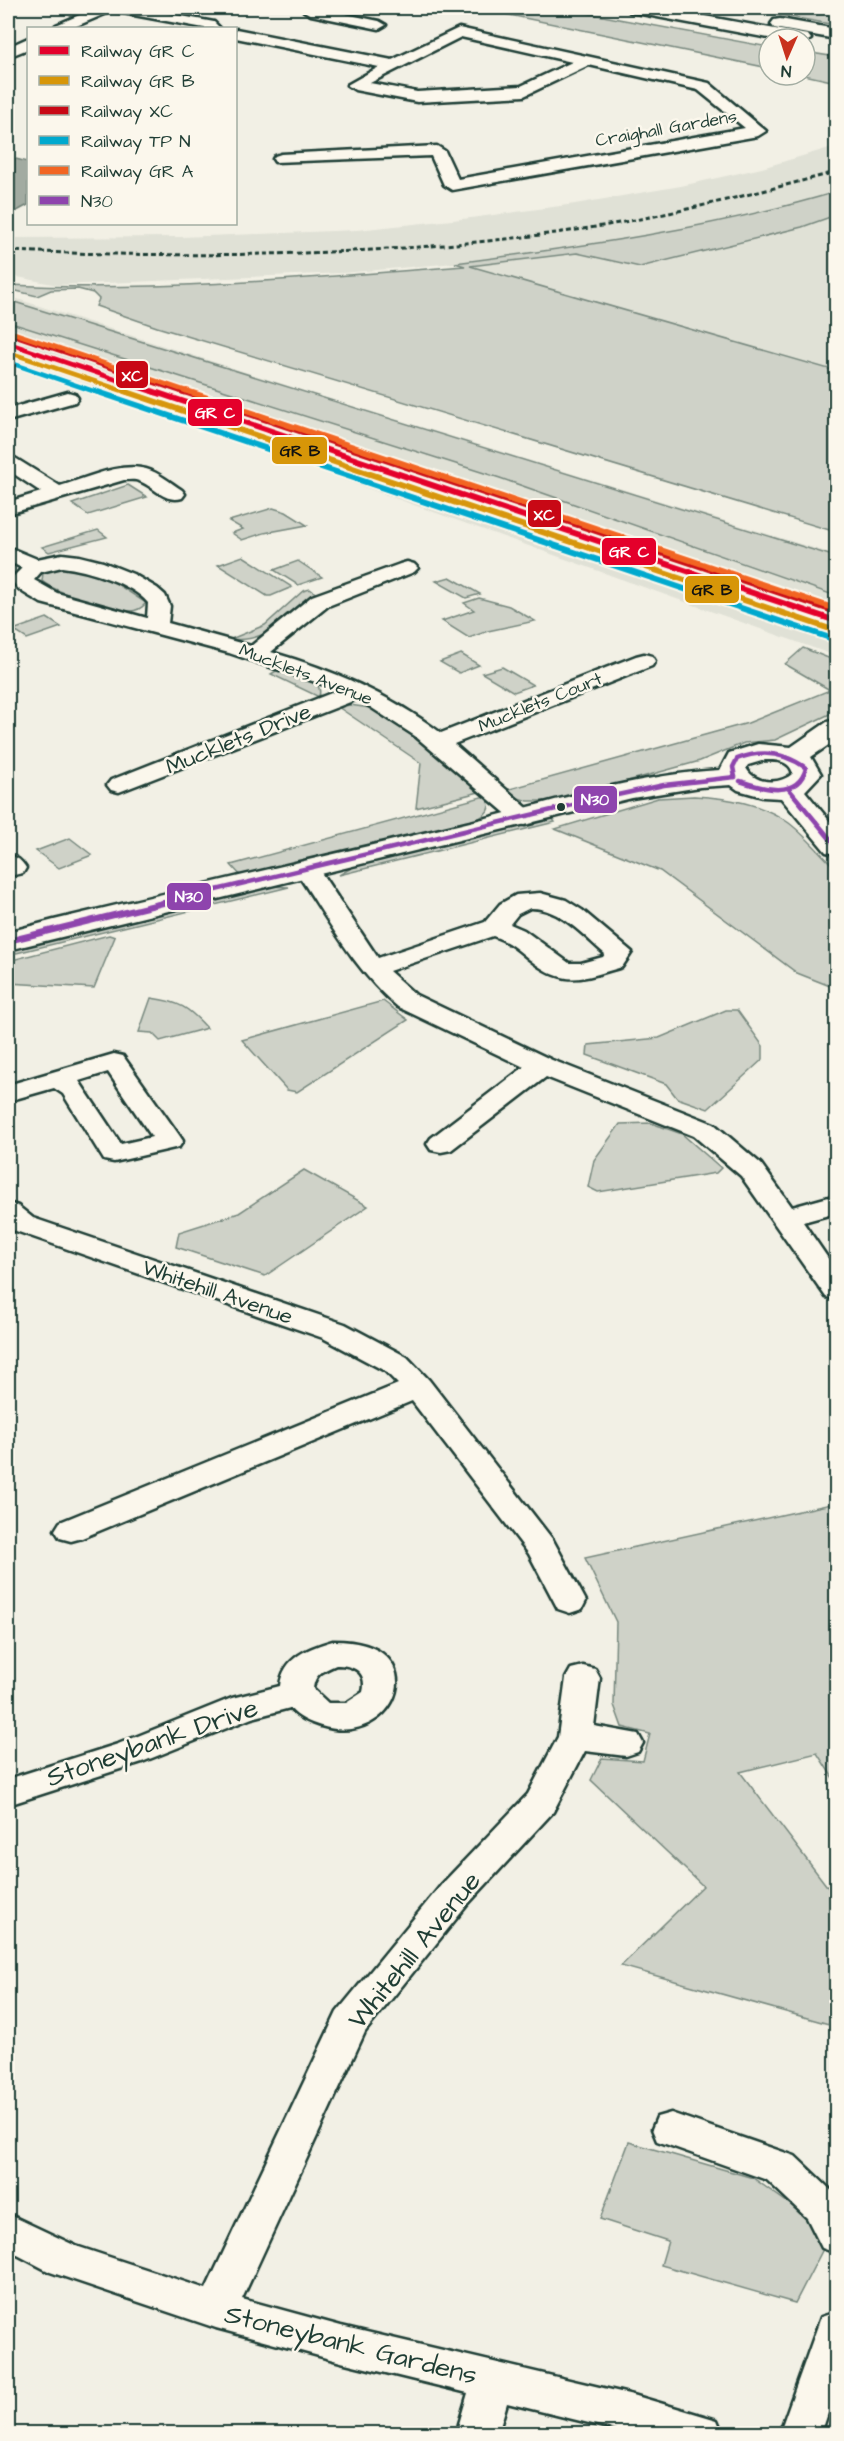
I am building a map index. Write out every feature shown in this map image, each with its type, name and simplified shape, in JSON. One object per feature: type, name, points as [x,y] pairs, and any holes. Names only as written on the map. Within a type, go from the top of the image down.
[{"type":"street","points":[[63,27],[107,8]]},
{"type":"street","points":[[117,8],[141,9],[212,27]]},
{"type":"street","points":[[636,8],[757,30]]},
{"type":"street","points":[[693,8],[837,34]]},
{"type":"street","points":[[311,11],[379,25]]},
{"type":"street","points":[[293,45],[344,18]]},
{"type":"street","name":"Craighall Gardens","points":[[281,159],[437,151],[452,185],[758,131],[703,86],[588,60],[459,32],[355,85],[417,97],[524,91],[588,60]]},
{"type":"street","points":[[237,34],[393,65]]},
{"type":"street","points":[[8,41],[27,44]]},
{"type":"street","points":[[817,41],[837,45]]},
{"type":"street","points":[[8,53],[27,44]]},
{"type":"street","points":[[8,415],[68,398]]},
{"type":"street","points":[[8,462],[56,492]]},
{"type":"street","points":[[8,508],[56,492],[133,473],[149,477],[175,495]]},
{"type":"street","points":[[8,553],[37,567],[64,561],[80,562],[98,566],[126,579],[154,597],[159,603],[156,626]]},
{"type":"street","name":"Mucklets Avenue","points":[[37,567],[23,578],[24,583],[37,592],[67,603],[256,653],[357,691],[386,705],[437,743],[525,818]]},
{"type":"street","points":[[256,653],[320,601],[407,568]]},
{"type":"street","name":"Mucklets Court","points":[[437,743],[644,661]]},
{"type":"street","name":"Mucklets Drive","points":[[119,785],[357,691]]},
{"type":"street","points":[[794,757],[837,728]]},
{"type":"street","points":[[770,752],[794,757],[802,762],[807,774],[804,780],[788,788],[758,788],[740,782],[735,777],[732,770],[733,764],[747,754],[770,752]]},
{"type":"street","points":[[8,941],[525,818],[643,787],[680,780],[735,777]]},
{"type":"street","points":[[788,788],[837,846]]},
{"type":"street","points":[[307,870],[373,968],[395,993],[407,1001],[543,1066],[704,1130],[751,1170],[837,1290]]},
{"type":"street","points":[[373,968],[494,927]]},
{"type":"street","points":[[441,1144],[543,1066]]},
{"type":"street","points":[[8,1093],[58,1079]]},
{"type":"street","points":[[786,1218],[837,1204]]},
{"type":"street","name":"Whitehill Avenue","points":[[8,1212],[23,1224],[334,1331],[396,1364],[418,1387],[542,1548],[570,1601]]},
{"type":"street","points":[[71,1530],[95,1509],[418,1387]]},
{"type":"street","name":"Whitehill Avenue","points":[[216,2310],[350,2023],[454,1894],[541,1803],[575,1737],[584,1678]]},
{"type":"street","name":"Stoneybank Drive","points":[[8,1792],[130,1753],[244,1707],[296,1694]]},
{"type":"street","points":[[575,1737],[626,1743]]},
{"type":"street","points":[[687,2142],[782,2168],[822,2206],[837,2236]]},
{"type":"street","name":"Stoneybank Gardens","points":[[8,2231],[64,2260],[216,2310],[341,2344],[702,2433]]},
{"type":"street","points":[[800,2433],[837,2330]]},
{"type":"street","points":[[477,2433],[493,2380]]},
{"type":"shaded area","points":[[475,8],[560,8],[757,45],[757,66]]},
{"type":"shaded area","points":[[741,8],[836,8],[836,25]]},
{"type":"shaded area","points":[[817,54],[836,57],[836,82],[817,78]]},
{"type":"shaded area","points":[[836,146],[836,192],[786,207],[667,233],[455,263],[344,273],[57,285],[8,275],[8,238],[181,237],[357,230],[471,218],[575,204],[681,186],[762,168]]},
{"type":"shaded area","points":[[8,157],[27,162],[27,206],[8,216]]},
{"type":"shaded area","points":[[836,192],[836,215],[802,227],[640,267],[577,253],[470,266],[836,371],[836,532],[157,327],[96,306],[99,299],[93,293],[78,289],[51,290],[37,296],[8,289],[8,285],[122,287],[236,283],[465,266],[455,263],[647,235],[742,216]]},
{"type":"shaded area","points":[[836,200],[836,372],[468,266],[708,231]]},
{"type":"shaded area","points":[[8,296],[314,394],[836,555],[836,656],[350,482],[8,354]]},
{"type":"shaded area","points":[[8,300],[836,557],[836,596],[500,478],[8,322]]},
{"type":"shaded area","points":[[128,485],[147,497],[88,515],[72,504]]},
{"type":"shaded area","points":[[273,508],[286,512],[307,525],[264,533],[242,540],[232,533],[243,529],[229,521]]},
{"type":"shaded area","points":[[98,530],[107,537],[49,552],[42,547]]},
{"type":"shaded area","points":[[243,556],[292,587],[267,596],[218,565]]},
{"type":"shaded area","points":[[298,561],[322,577],[298,585],[274,570]]},
{"type":"shaded area","points":[[70,566],[114,582],[146,603],[133,611],[110,608],[71,595],[42,581],[43,573]]},
{"type":"shaded area","points":[[450,577],[480,594],[466,598],[436,581]]},
{"type":"shaded area","points":[[310,589],[318,595],[267,633],[244,639],[231,639],[265,625],[303,591]]},
{"type":"shaded area","points":[[479,598],[509,606],[535,621],[488,631],[469,638],[442,621],[474,610],[464,603]]},
{"type":"shaded area","points":[[47,618],[61,627],[27,639],[13,630]]},
{"type":"shaded area","points":[[803,648],[836,661],[836,711],[775,740],[744,743],[700,761],[555,801],[528,801],[515,797],[506,790],[748,723],[830,690],[785,664]]},
{"type":"shaded area","points":[[461,654],[479,665],[459,673],[440,662]]},
{"type":"shaded area","points":[[502,667],[533,685],[514,692],[482,673]]},
{"type":"shaded area","points":[[281,668],[313,681],[320,691],[319,697],[271,674]]},
{"type":"shaded area","points":[[350,705],[376,709],[435,749],[483,791],[416,808],[421,763],[338,707]]},
{"type":"shaded area","points":[[485,796],[489,808],[474,821],[241,876],[231,865]]},
{"type":"shaded area","points":[[694,796],[744,803],[779,816],[836,869],[836,992],[830,986],[797,973],[660,871],[555,829],[658,798]]},
{"type":"shaded area","points":[[552,818],[555,822],[339,875],[353,867]]},
{"type":"shaded area","points":[[70,838],[92,855],[59,868],[36,851]]},
{"type":"shaded area","points":[[271,886],[289,887],[8,955],[8,950],[14,948]]},
{"type":"shaded area","points":[[109,935],[115,937],[94,988],[8,983],[8,961]]},
{"type":"shaded area","points":[[151,998],[169,1001],[183,1007],[207,1028],[160,1041],[152,1033],[139,1032]]},
{"type":"shaded area","points":[[383,1001],[408,1020],[297,1092],[287,1090],[242,1040]]},
{"type":"shaded area","points":[[726,1010],[737,1010],[763,1046],[763,1059],[708,1109],[677,1098],[666,1084],[587,1055],[588,1045],[659,1038]]},
{"type":"shaded area","points":[[651,1123],[682,1134],[721,1168],[716,1173],[598,1192],[588,1187],[594,1160],[620,1124]]},
{"type":"shaded area","points":[[304,1170],[368,1206],[265,1276],[176,1247],[179,1232],[239,1213]]},
{"type":"shaded area","points":[[836,1503],[836,1777],[833,1778],[817,1753],[740,1772],[836,1898],[836,2026],[621,1966],[703,1886],[591,1780],[602,1758],[643,1761],[650,1734],[622,1727],[614,1705],[616,1622],[585,1558]]},
{"type":"shaded area","points":[[629,2142],[753,2178],[809,2218],[823,2249],[795,2303],[661,2265],[668,2241],[600,2219]]},
{"type":"railway","points":[[8,251],[219,255],[360,251],[500,240],[637,220],[836,172]]},
{"type":"transit line","points":[[14,333],[836,609]]},
{"type":"transit line","points":[[8,343],[836,621]]},
{"type":"transit line","points":[[8,352],[833,630]]},
{"type":"transit line","points":[[8,362],[830,638]]},
{"type":"transit line","name":"N30","points":[[735,777],[733,767],[737,759],[755,753],[782,755],[806,768],[803,778],[790,788],[769,789],[740,781]]},
{"type":"transit line","name":"N30","points":[[8,941],[629,792],[699,780],[735,777]]},
{"type":"transit line","name":"N30","points":[[788,788],[836,846]]},
{"type":"rail line","name":"XC","points":[[11,334],[836,612]]}]
